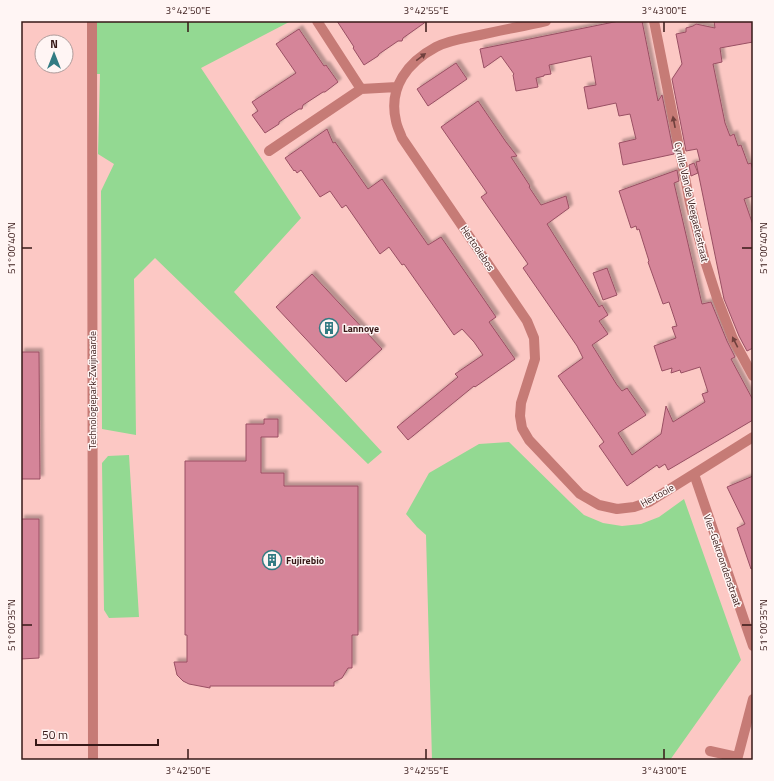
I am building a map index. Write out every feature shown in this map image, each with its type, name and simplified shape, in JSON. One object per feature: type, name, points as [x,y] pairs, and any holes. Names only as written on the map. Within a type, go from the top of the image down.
[{"type":"street","name":"Technologiepark-Zwijnaarde","points":[[92,21],[93,760]]},
{"type":"street","points":[[317,21],[361,89]]},
{"type":"street","name":"Hertooiebos","points":[[520,416],[521,403],[534,359],[534,338],[527,321],[402,138],[396,121],[394,103],[397,87],[406,70],[420,57],[437,46],[458,39],[546,21]]},
{"type":"street","name":"Cyrille Van de Veegaetestraat","points":[[654,21],[690,203],[705,261],[717,298],[733,339],[753,376]]},
{"type":"street","points":[[269,151],[361,89],[397,87]]},
{"type":"street","name":"Hertooie","points":[[520,416],[522,428],[529,440],[580,494],[599,505],[617,509],[634,507],[650,502],[753,437]]},
{"type":"street","name":"Vier-Gekroondenstraat","points":[[694,474],[753,646]]},
{"type":"street","points":[[710,751],[737,759],[753,699]]},
{"type":"green space","points":[[95,21],[291,21],[201,68],[301,218],[234,292],[382,452],[368,464],[155,258],[134,279],[136,435],[102,429],[101,191],[114,164],[98,154],[100,74],[92,74]]},
{"type":"green space","points":[[509,442],[584,515],[603,523],[622,526],[641,524],[659,517],[684,499],[741,660],[670,760],[432,760],[426,535],[406,514],[429,473],[479,444]]},
{"type":"green space","points":[[129,455],[139,617],[109,618],[104,610],[102,463],[108,456]]},
{"type":"building","points":[[337,21],[427,21],[403,38],[402,41],[398,41],[364,65]]},
{"type":"building","points":[[619,21],[642,21],[658,101],[662,95],[674,154],[623,165],[619,143],[636,139],[630,114],[619,116],[616,103],[588,109],[584,87],[596,85],[591,56],[549,65],[551,74],[536,78],[538,87],[516,91],[514,74],[501,56],[484,68],[480,49]]},
{"type":"building","points":[[714,21],[753,21],[753,42],[720,48],[722,62],[713,64],[725,123],[730,136],[734,134],[738,146],[741,145],[748,164],[751,163],[753,170],[753,196],[744,199],[753,225],[753,348],[747,351],[739,336],[724,299],[696,162],[700,161],[697,149],[686,151],[672,79],[682,64],[676,34],[686,32],[686,28],[696,24],[715,28]]},
{"type":"building","points":[[299,29],[324,66],[326,65],[338,82],[325,92],[303,105],[302,109],[299,109],[265,133],[252,115],[258,111],[252,102],[296,73],[276,44]]},
{"type":"building","points":[[456,63],[467,79],[428,106],[417,89]]},
{"type":"building","points":[[478,101],[517,156],[511,157],[541,205],[566,196],[569,208],[547,224],[599,307],[602,305],[608,315],[599,321],[608,334],[592,345],[617,385],[622,391],[627,388],[646,415],[618,433],[632,455],[661,434],[666,406],[673,422],[705,402],[702,394],[708,392],[700,367],[681,373],[680,370],[671,373],[672,368],[662,371],[654,346],[676,338],[672,327],[677,326],[669,302],[663,304],[648,262],[649,261],[639,229],[637,230],[636,226],[631,228],[619,191],[677,170],[679,181],[674,183],[702,304],[711,302],[735,357],[731,359],[753,400],[753,420],[668,470],[665,464],[659,468],[657,465],[627,486],[599,446],[604,442],[558,376],[583,358],[577,346],[523,268],[528,264],[481,197],[487,193],[441,127]]},
{"type":"building","points":[[327,129],[333,143],[335,142],[368,189],[382,179],[428,245],[441,237],[496,317],[489,322],[515,359],[475,387],[474,386],[408,440],[397,427],[458,377],[455,374],[483,355],[462,329],[454,335],[404,264],[402,265],[389,247],[380,254],[346,205],[342,208],[330,191],[320,197],[301,170],[297,173],[295,170],[294,171],[285,158]]},
{"type":"building","points":[[694,163],[698,173],[691,176],[689,165]]},
{"type":"building","points":[[607,268],[617,295],[603,300],[593,273]]},
{"type":"building","name":"Lannoye","points":[[312,274],[382,349],[346,382],[276,307]]},
{"type":"building","points":[[21,352],[39,352],[40,479],[21,479]]},
{"type":"building","name":"Fujirebio","points":[[264,419],[278,419],[278,437],[261,437],[261,473],[284,473],[284,486],[358,486],[358,635],[352,635],[352,668],[348,668],[342,678],[334,682],[334,686],[210,686],[210,688],[189,684],[177,675],[174,662],[187,662],[187,635],[185,635],[185,461],[246,461],[246,424],[264,424]]},
{"type":"building","points":[[753,476],[753,568],[751,569],[737,528],[745,524],[727,487]]},
{"type":"building","points":[[21,519],[39,519],[39,658],[21,659]]},
{"type":"place","name":"Lannoye","points":[[329,328]]},
{"type":"place","name":"Fujirebio","points":[[272,560]]}]
